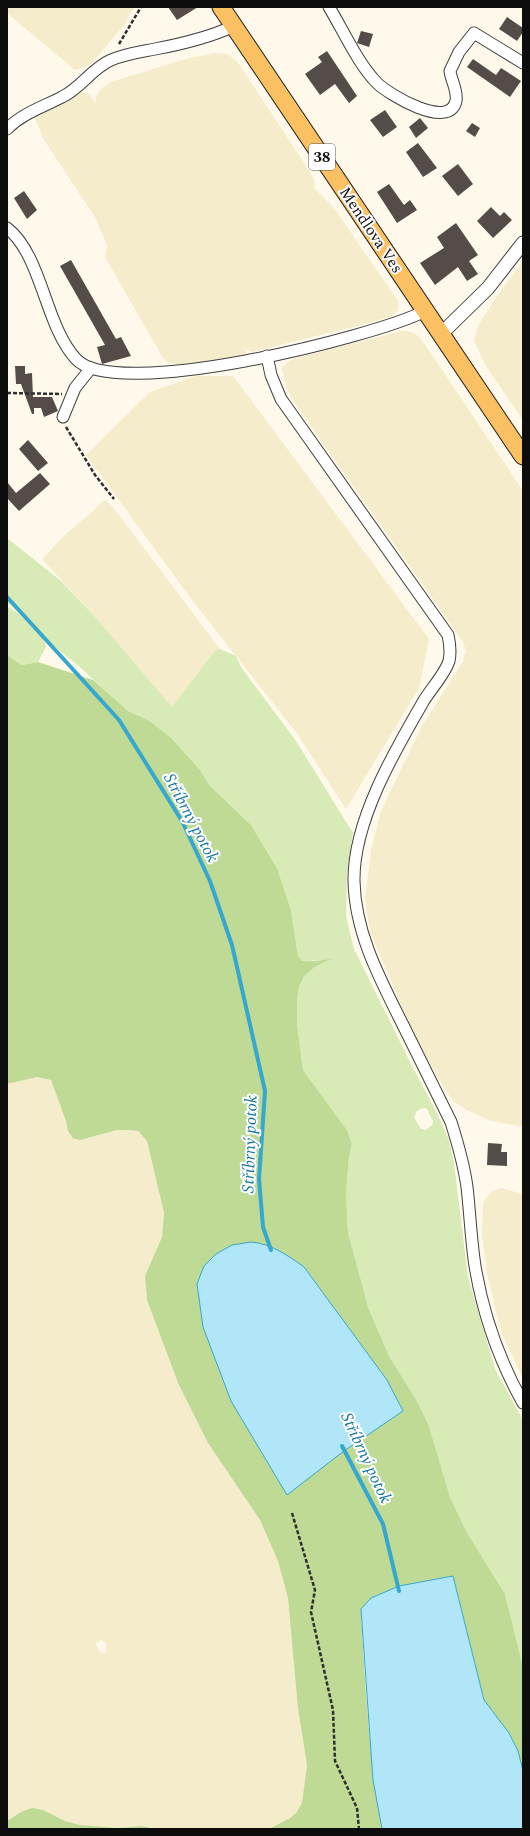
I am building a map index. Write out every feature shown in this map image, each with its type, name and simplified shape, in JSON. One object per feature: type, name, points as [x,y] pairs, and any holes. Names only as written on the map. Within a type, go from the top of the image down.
[{"type":"main road","name":"38","points":[[221,7],[234,26]]},
{"type":"main road","name":"Mendlova Ves","points":[[234,26],[441,334]]},
{"type":"main road","name":"38","points":[[441,334],[523,456]]},
{"type":"street","points":[[329,7],[356,53],[377,82],[402,100],[431,112],[443,112],[456,102],[456,94],[450,71],[459,52],[474,33],[523,63]]},
{"type":"street","points":[[7,129],[24,115],[64,97],[82,84],[97,68],[109,61],[131,53],[212,36],[234,26]]},
{"type":"street","points":[[7,228],[20,242],[28,257],[53,318],[69,350],[84,366],[90,368],[136,373],[223,365],[366,333],[398,323],[425,311]]},
{"type":"street","points":[[441,334],[488,288],[523,243]]},
{"type":"street","points":[[267,356],[270,375],[281,399],[448,635],[451,648],[448,663],[426,696],[395,751],[369,808],[360,839],[354,880],[357,912],[366,949],[451,1122],[467,1186],[475,1267],[483,1305],[500,1355],[523,1403]]},
{"type":"street","points":[[63,417],[72,393],[90,368]]},
{"type":"path","points":[[109,61],[141,7]]},
{"type":"path","points":[[7,394],[72,393]]},
{"type":"path","points":[[63,417],[67,430],[75,444],[114,499]]},
{"type":"path","points":[[292,1513],[315,1590],[311,1612],[333,1710],[335,1761],[357,1808],[359,1829]]},
{"type":"shaded area","points":[[7,7],[134,7],[125,24],[92,63],[75,70],[7,13]]},
{"type":"shaded area","points":[[214,53],[227,54],[237,61],[314,179],[315,189],[334,208],[398,301],[398,310],[392,316],[252,352],[244,348],[247,355],[181,365],[169,363],[163,358],[105,257],[107,245],[95,217],[44,140],[35,118],[40,112],[81,92],[88,93],[95,103],[97,95],[103,87],[111,82],[185,59]]},
{"type":"shaded area","points":[[523,261],[523,420],[485,365],[474,340],[478,326],[499,293]]},
{"type":"shaded area","points":[[402,331],[409,331],[417,335],[424,343],[523,491],[523,1127],[488,1120],[467,1110],[453,1101],[414,1035],[370,932],[365,899],[371,850],[381,811],[422,726],[462,663],[466,651],[463,642],[293,401],[286,387],[282,368],[286,363],[296,358]]},
{"type":"shaded area","points":[[196,376],[233,376],[429,639],[419,688],[346,809],[298,735],[189,596],[86,455],[150,392]]},
{"type":"shaded area","points":[[105,500],[112,506],[220,649],[214,653],[172,707],[97,619],[42,559],[64,536]]},
{"type":"shaded area","points":[[37,1077],[51,1080],[66,1121],[68,1131],[80,1140],[117,1130],[130,1130],[138,1131],[147,1141],[164,1213],[162,1237],[145,1276],[147,1300],[178,1383],[208,1443],[260,1520],[278,1561],[288,1598],[298,1709],[307,1765],[302,1803],[296,1813],[290,1818],[269,1829],[158,1829],[141,1826],[117,1828],[80,1825],[65,1821],[55,1816],[21,1812],[7,1821],[7,1084]],"holes":[[[101,1640],[106,1643],[106,1653],[101,1653],[95,1644]]]},
{"type":"shaded area","points":[[501,1188],[523,1194],[523,1379],[501,1332],[486,1269],[482,1233],[483,1202],[491,1192]]},
{"type":"green space","points":[[7,538],[61,581],[97,619],[172,707],[214,652],[220,649],[236,656],[241,667],[296,741],[353,833],[347,871],[346,916],[354,949],[436,1111],[449,1140],[454,1163],[468,1277],[495,1369],[523,1420],[523,1667],[505,1594],[466,1531],[450,1497],[429,1426],[417,1401],[389,1356],[368,1307],[357,1269],[348,1233],[346,1193],[349,1157],[352,1144],[347,1130],[303,1070],[297,1024],[297,1000],[299,987],[304,976],[315,967],[330,960],[302,961],[298,956],[291,910],[277,868],[251,825],[210,786],[200,770],[148,720],[128,711],[81,668],[43,637],[46,647],[38,662],[22,665],[7,655],[7,606],[20,615],[7,602]],"holes":[[[423,1108],[427,1109],[433,1121],[432,1125],[426,1130],[421,1129],[414,1117],[417,1111]]]},
{"type":"green space","points":[[7,655],[22,665],[38,662],[93,680],[128,711],[148,720],[171,738],[200,770],[210,786],[251,825],[277,868],[291,910],[298,956],[302,961],[331,959],[315,967],[304,976],[299,987],[297,1000],[297,1024],[303,1070],[347,1130],[352,1144],[349,1157],[346,1193],[348,1233],[368,1307],[389,1356],[417,1401],[429,1426],[450,1497],[466,1531],[505,1594],[523,1667],[523,1771],[518,1751],[509,1733],[484,1700],[453,1576],[414,1583],[361,1609],[371,1747],[382,1829],[269,1829],[290,1818],[296,1813],[302,1803],[307,1765],[298,1709],[288,1598],[278,1561],[260,1520],[208,1443],[178,1383],[147,1300],[145,1276],[162,1237],[164,1213],[147,1141],[138,1131],[130,1130],[117,1130],[80,1140],[73,1138],[68,1131],[66,1121],[51,1080],[37,1077],[7,1084]],"holes":[[[304,1267],[387,1380],[403,1411],[344,1451]]]},
{"type":"green space","points":[[32,1808],[43,1810],[65,1821],[80,1825],[117,1828],[141,1826],[158,1829],[7,1829],[7,1821],[21,1812]]},
{"type":"water","points":[[251,1242],[273,1248],[304,1267],[387,1380],[403,1411],[344,1451],[287,1495],[231,1401],[203,1327],[197,1284],[204,1266],[216,1254],[232,1245]]},
{"type":"water","points":[[453,1576],[484,1700],[509,1733],[518,1751],[523,1771],[523,1829],[382,1829],[373,1780],[361,1609],[371,1598],[399,1586]]},
{"type":"building","points":[[168,7],[198,7],[177,20]]},
{"type":"building","points":[[507,17],[523,28],[523,32],[517,41],[499,29]]},
{"type":"building","points":[[361,31],[373,34],[369,47],[357,43]]},
{"type":"building","points":[[327,51],[357,96],[349,103],[335,84],[320,95],[305,74],[322,62],[318,57]]},
{"type":"building","points":[[473,59],[496,75],[501,68],[521,81],[510,97],[467,67]]},
{"type":"building","points":[[385,110],[397,127],[383,137],[370,120]]},
{"type":"building","points":[[420,118],[428,128],[416,138],[409,127]]},
{"type":"building","points":[[472,123],[480,128],[475,137],[466,131]]},
{"type":"building","points":[[418,143],[437,168],[423,177],[406,152]]},
{"type":"building","points":[[458,164],[473,184],[458,196],[442,176]]},
{"type":"building","points":[[389,184],[404,205],[410,200],[417,210],[397,223],[377,192]]},
{"type":"building","points":[[24,191],[37,210],[27,219],[14,198]]},
{"type":"building","points":[[491,207],[500,216],[504,212],[512,220],[493,238],[477,221]]},
{"type":"building","points":[[456,223],[478,255],[469,261],[478,274],[467,281],[458,267],[435,285],[420,263],[444,248],[437,237]]},
{"type":"building","points":[[71,260],[116,339],[121,337],[131,356],[102,364],[97,347],[105,345],[60,266]]},
{"type":"building","points":[[15,366],[25,366],[25,374],[32,373],[33,397],[52,397],[58,411],[44,417],[41,408],[34,408],[34,414],[32,414],[21,384],[16,384]]},
{"type":"building","points":[[28,440],[48,463],[38,471],[19,449]]},
{"type":"building","points":[[40,473],[50,484],[19,511],[7,498],[7,482],[16,493]]},
{"type":"building","points":[[488,1143],[502,1144],[501,1152],[507,1152],[507,1166],[487,1165]]},
{"type":"waterway","name":"Stříbrný potok","points":[[7,597],[119,720],[182,821],[210,881],[232,945],[265,1091],[259,1179],[263,1227],[271,1250]]},
{"type":"waterway","name":"Stříbrný potok","points":[[342,1446],[383,1524],[399,1591]]}]
